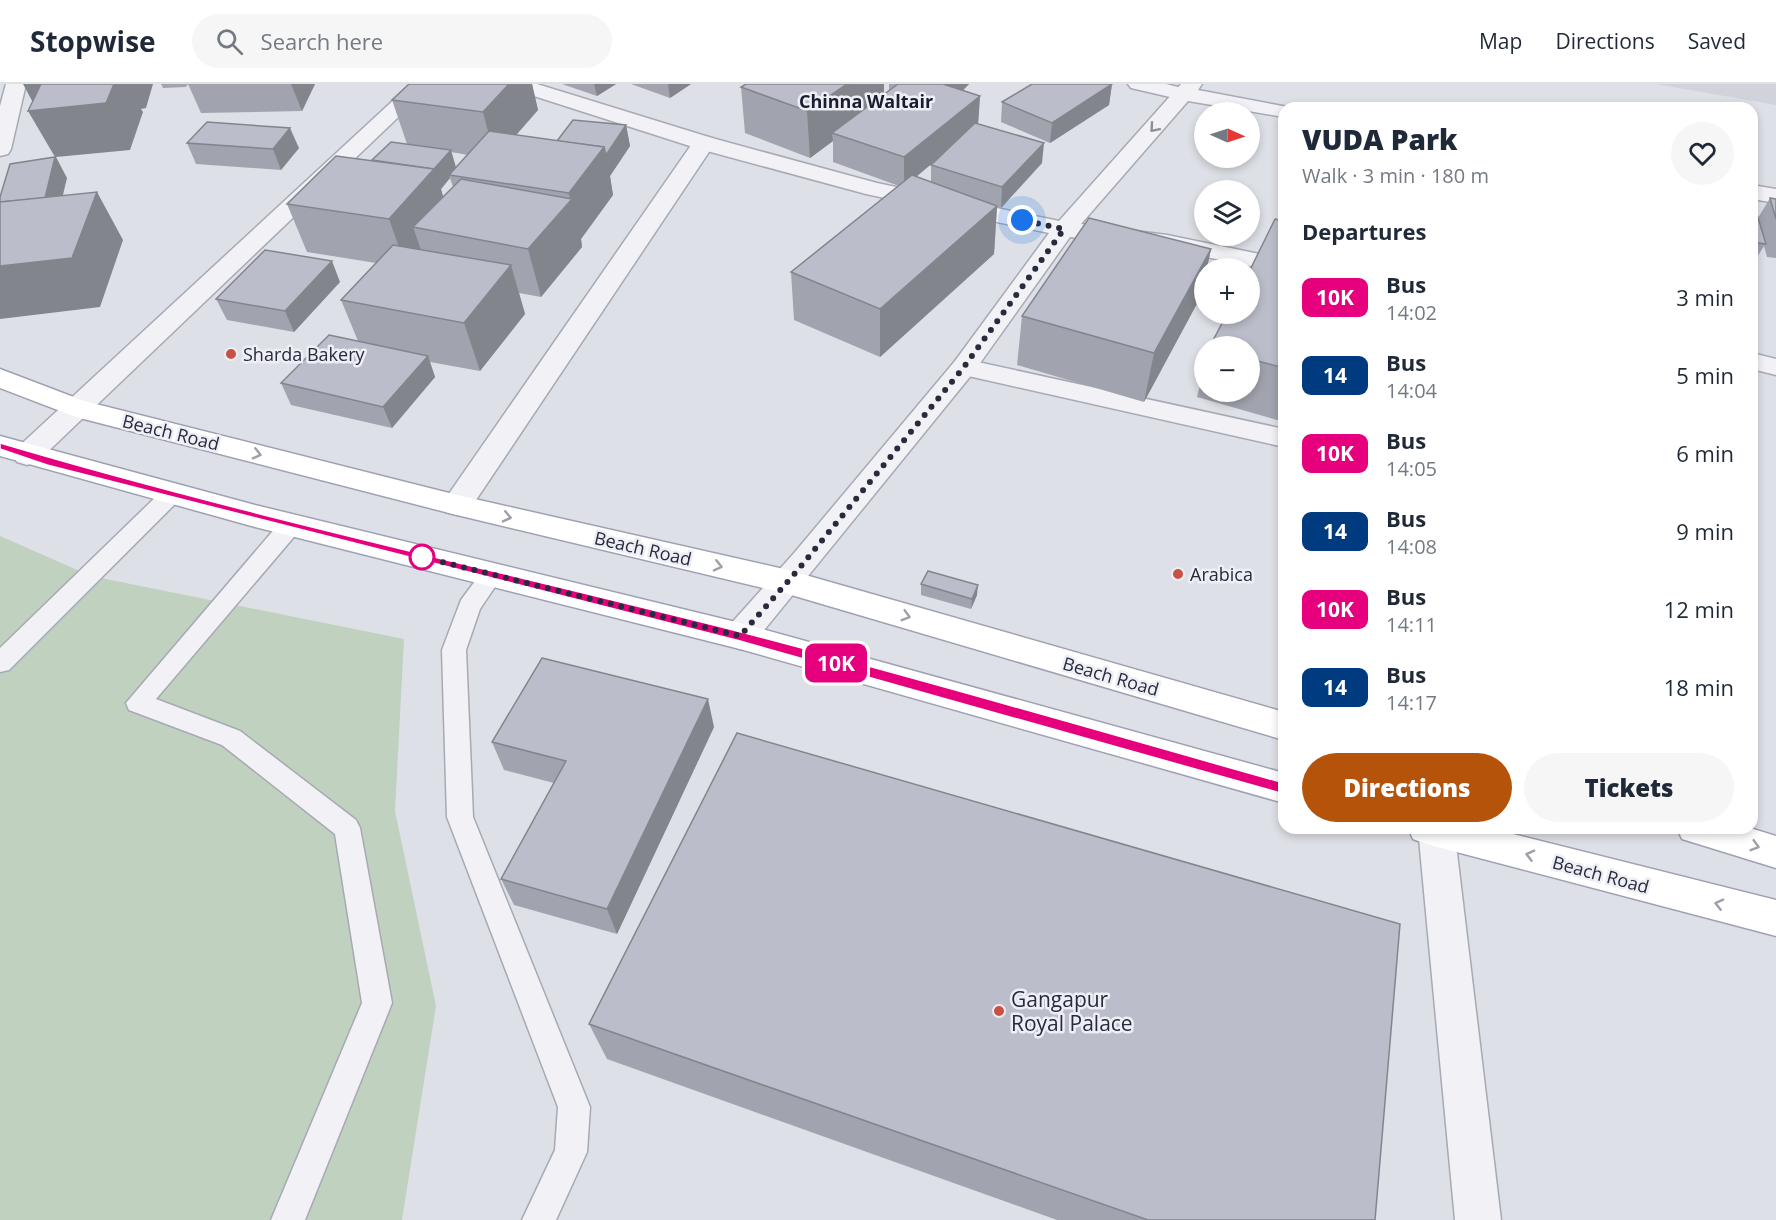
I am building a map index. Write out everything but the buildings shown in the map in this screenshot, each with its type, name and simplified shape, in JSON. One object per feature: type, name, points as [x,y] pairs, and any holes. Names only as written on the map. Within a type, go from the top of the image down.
[{"type":"main road","name":"Beach Road","points":[[0,378],[76,408],[457,505],[788,582],[1278,724]]},
{"type":"main road","points":[[13,450],[291,525],[740,636],[1278,786]]},
{"type":"main road","name":"Beach Road","points":[[1452,834],[1776,918]]},
{"type":"main road","points":[[1715,834],[1776,852]]},
{"type":"street","points":[[0,149],[16,84]]},
{"type":"street","points":[[13,450],[76,408],[423,84]]},
{"type":"street","points":[[516,84],[704,144],[874,189],[1064,229],[1155,240],[1278,265]]},
{"type":"street","points":[[1138,84],[1188,89],[1278,110]]},
{"type":"street","points":[[740,636],[788,582],[964,367],[1064,229],[1188,89]]},
{"type":"street","points":[[457,505],[704,144]]},
{"type":"street","points":[[1758,193],[1776,196]]},
{"type":"street","points":[[1758,362],[1776,366]]},
{"type":"street","points":[[964,367],[1278,437]]},
{"type":"street","points":[[1434,834],[1478,1220]]},
{"type":"lane","points":[[0,663],[140,528],[172,494]]},
{"type":"lane","points":[[288,1220],[377,1003],[347,828],[231,738],[138,703],[291,525]]},
{"type":"lane","points":[[492,575],[469,606],[454,650],[460,817],[574,1107],[571,1152],[539,1220]]},
{"type":"shaded area","points":[[1656,84],[1776,84],[1776,105]]},
{"type":"green space","points":[[0,536],[91,576],[404,639],[395,811],[436,1006],[402,1220],[0,1220]]},
{"type":"bus line","name":"10K","points":[[0,446],[47,461],[255,516],[740,636],[1278,786]]},
{"type":"place","name":"Sharda Bakery","points":[[231,354]]},
{"type":"place","name":"Arabica","points":[[1178,574]]},
{"type":"place","name":"Gangapur Royal Palace","points":[[999,1011]]},
{"type":"district","name":"Chinna Waltair","points":[[866,101]]},
{"type":"route","points":[[422,557],[740,636],[797,571],[964,367],[1064,229],[1022,220]]}]
